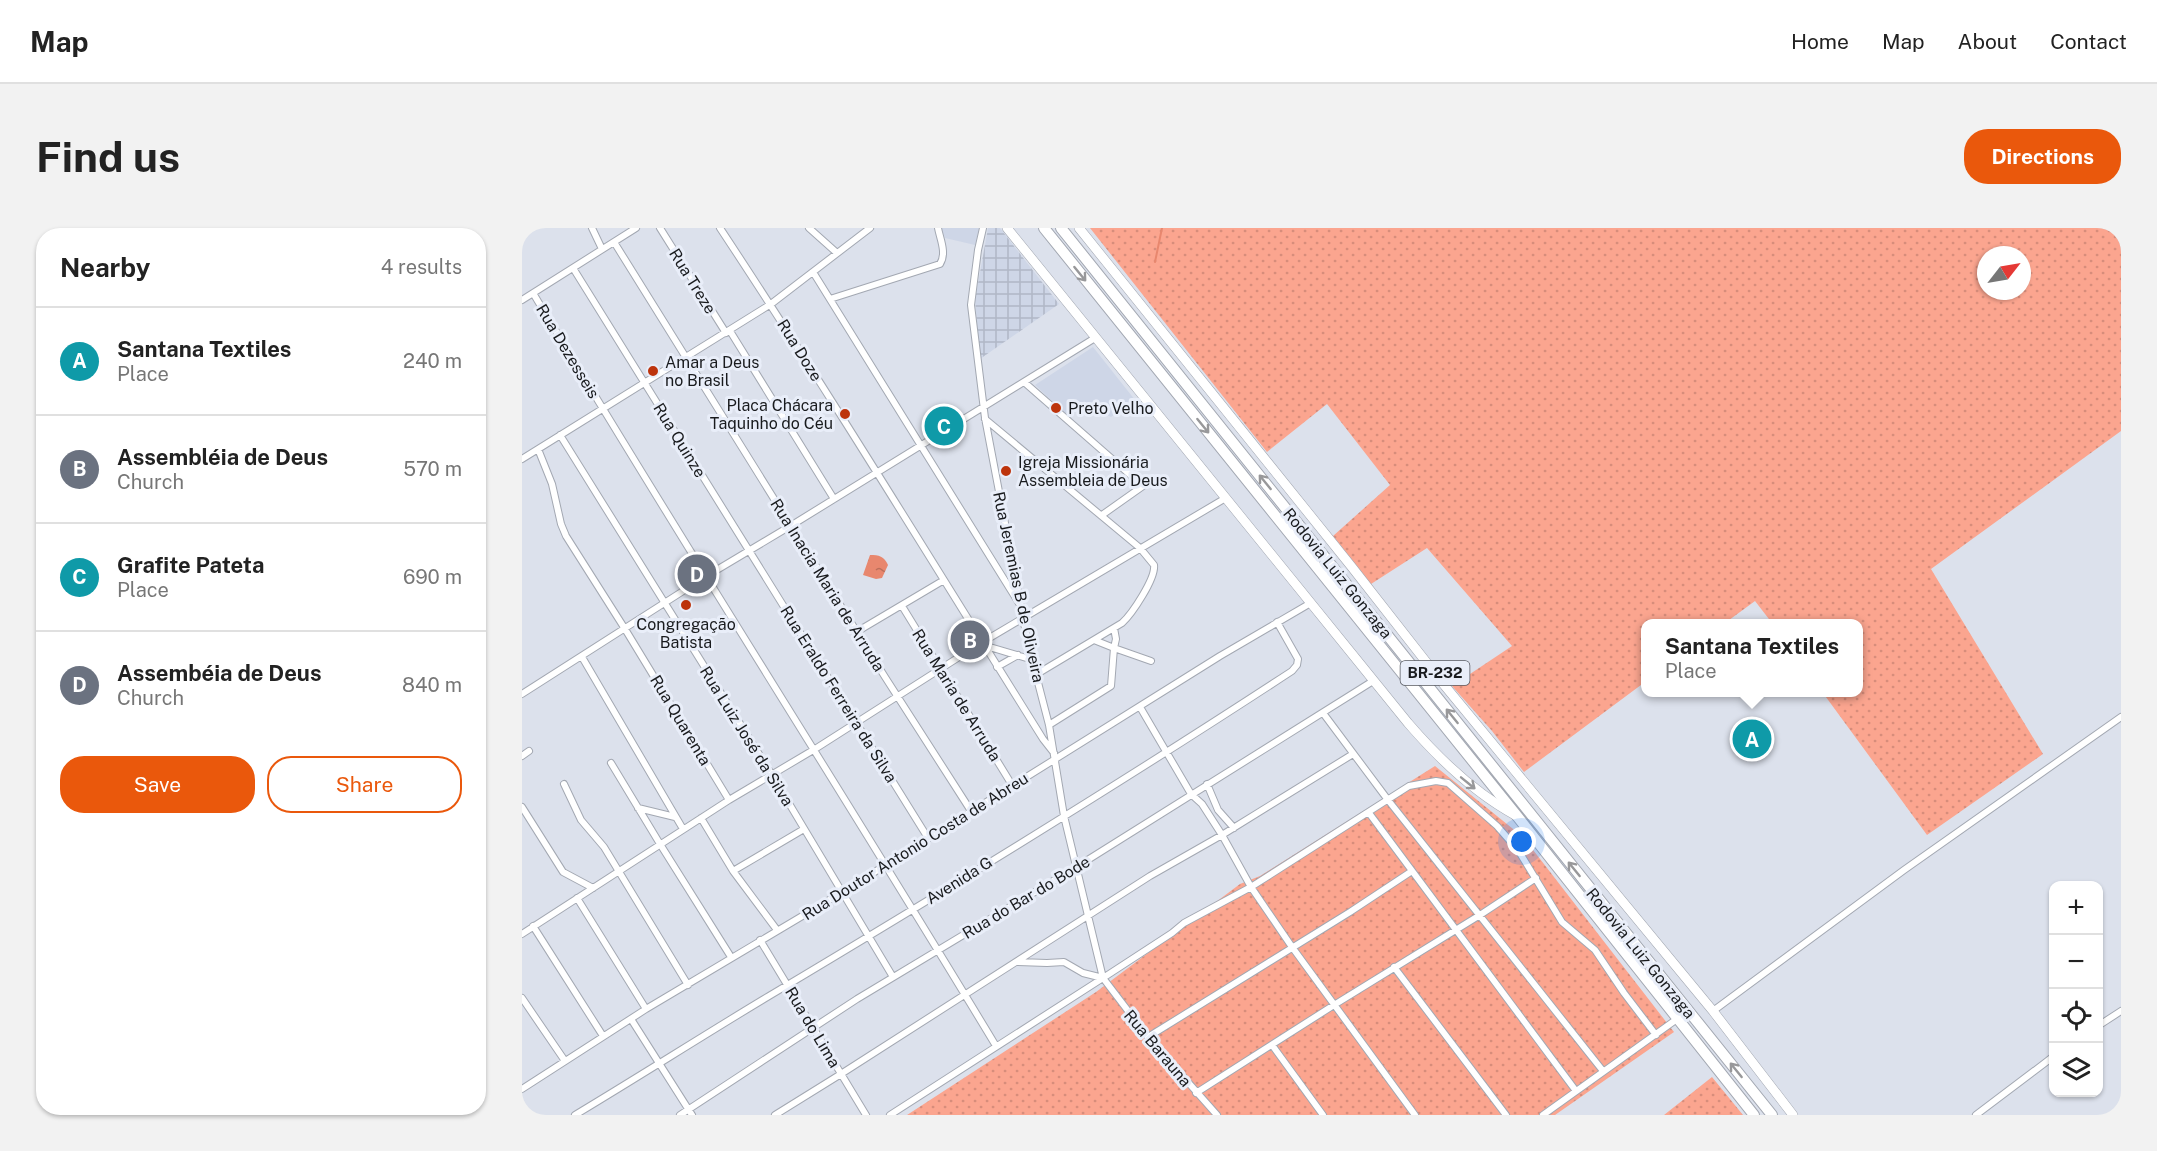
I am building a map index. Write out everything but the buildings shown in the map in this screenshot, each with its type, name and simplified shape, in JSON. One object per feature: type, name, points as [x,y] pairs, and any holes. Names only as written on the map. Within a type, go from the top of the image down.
[{"type":"highway","name":"Rodovia Luiz Gonzaga","points":[[1044,228],[1517,816],[1754,1115]]},
{"type":"highway","name":"Rodovia Luiz Gonzaga","points":[[1061,228],[1772,1115]]},
{"type":"main road","points":[[1007,228],[1309,604],[1420,737],[1445,763],[1492,802],[1517,816]]},
{"type":"main road","name":"BR-232","points":[[1080,228],[1445,686],[1713,1011],[1793,1115]]},
{"type":"street","points":[[592,228],[602,249]]},
{"type":"street","points":[[522,300],[636,228]]},
{"type":"street","name":"Rua Treze","points":[[660,228],[834,499]]},
{"type":"street","name":"Rua Doze","points":[[720,228],[771,304],[982,644],[1055,756]]},
{"type":"street","points":[[809,228],[837,253]]},
{"type":"street","points":[[522,459],[771,304],[870,228]]},
{"type":"street","points":[[830,299],[931,267],[942,261],[943,253],[938,228]]},
{"type":"street","name":"Rua Jeremias B de Oliveira","points":[[983,228],[971,305],[985,418],[1028,644],[1049,725],[1064,816],[1078,866],[1103,978]]},
{"type":"street","name":"Rua Inacia Maria de Arruda","points":[[614,242],[971,811]]},
{"type":"street","name":"Rua Quinze","points":[[573,268],[750,551]]},
{"type":"street","points":[[813,272],[1022,608]]},
{"type":"street","name":"Rua Dezesseis","points":[[533,293],[705,577],[815,749],[996,1046]]},
{"type":"street","points":[[522,694],[705,577],[1095,338]]},
{"type":"street","points":[[1024,382],[1143,486],[1102,515]]},
{"type":"street","points":[[985,418],[1140,548],[1152,560],[1155,570],[1132,612],[1122,623],[1037,674]]},
{"type":"street","name":"Rua Luiz José da Silva","points":[[560,435],[772,775],[893,977]]},
{"type":"street","name":"Rua Quarenta","points":[[538,449],[552,484],[563,530],[729,800]]},
{"type":"street","points":[[522,934],[683,829],[857,723],[1023,617],[1224,499]]},
{"type":"street","name":"Rua Eraldo Ferreira da Silva","points":[[750,551],[928,838]]},
{"type":"street","points":[[858,631],[944,580]]},
{"type":"street","name":"Rua Doutor Antonio Costa de Abreu","points":[[523,1086],[731,957],[841,893],[1055,756],[1309,604]]},
{"type":"street","name":"Rua Maria de Arruda","points":[[902,606],[1012,785]]},
{"type":"street","name":"Avenida G","points":[[575,1115],[868,937],[1250,700],[1296,667],[1298,659],[1277,622]]},
{"type":"street","points":[[1049,725],[1112,686],[1116,639],[1114,628]]},
{"type":"street","points":[[1094,640],[1151,661]]},
{"type":"street","points":[[982,644],[1033,660]]},
{"type":"street","points":[[997,667],[1018,656]]},
{"type":"street","points":[[582,657],[683,829]]},
{"type":"street","name":"Rua do Bar do Bode","points":[[680,1115],[690,1112],[813,1028],[893,977],[1078,866],[1373,681]]},
{"type":"street","points":[[1140,707],[1191,794],[1199,800],[1222,835],[1251,887],[1415,1115]]},
{"type":"street","points":[[1323,713],[1388,800],[1603,1071]]},
{"type":"street","points":[[1713,1011],[1904,870],[2121,717]]},
{"type":"street","points":[[522,756],[530,751]]},
{"type":"street","points":[[775,1115],[1150,876],[1234,828],[1353,754]]},
{"type":"street","points":[[611,763],[731,957]]},
{"type":"street","points":[[890,1115],[1172,933],[1184,923],[1251,887],[1409,786],[1436,781],[1448,783],[1497,826],[1518,850],[1562,922],[1595,950],[1656,1035]]},
{"type":"street","points":[[564,784],[581,820],[604,847],[620,871],[688,985]]},
{"type":"street","points":[[1207,784],[1218,810],[1234,828]]},
{"type":"street","points":[[522,807],[563,872],[593,888]]},
{"type":"street","points":[[638,808],[676,817]]},
{"type":"street","points":[[1369,813],[1576,1091]]},
{"type":"street","points":[[701,818],[733,871],[777,930]]},
{"type":"street","points":[[733,871],[804,829]]},
{"type":"street","points":[[1148,1037],[1412,871]]},
{"type":"street","points":[[1196,1093],[1536,878]]},
{"type":"street","points":[[577,898],[646,1009]]},
{"type":"street","points":[[533,926],[603,1036]]},
{"type":"street","name":"Rua do Lima","points":[[760,940],[866,1115]]},
{"type":"street","points":[[1018,962],[1064,962],[1083,973],[1103,978]]},
{"type":"street","points":[[1394,967],[1506,1115]]},
{"type":"street","name":"Rua Barauna","points":[[1103,978],[1148,1037],[1217,1115]]},
{"type":"street","points":[[522,998],[565,1061]]},
{"type":"street","points":[[2103,1023],[2121,1011]]},
{"type":"street","points":[[631,1019],[690,1112]]},
{"type":"street","points":[[1543,1115],[1677,1019]]},
{"type":"street","points":[[1272,1045],[1323,1115]]},
{"type":"street","points":[[1976,1115],[2049,1060]]},
{"type":"street","points":[[522,1107],[526,1115]]},
{"type":"shaded area","points":[[941,228],[979,228],[975,245],[945,238]]},
{"type":"shaded area","points":[[988,228],[1000,228],[1059,304],[980,359],[975,300]]},
{"type":"shaded area","points":[[1090,228],[2121,228],[2121,431],[1931,569],[2043,754],[1927,835],[1826,697],[1863,697],[1863,619],[1769,619],[1755,601],[1730,619],[1641,619],[1641,685],[1524,772],[1452,686],[1512,646],[1427,548],[1371,584],[1333,536],[1390,485],[1327,404],[1267,452]]},
{"type":"shaded area","points":[[1093,347],[1135,400],[1111,417],[1082,403],[1066,414],[1035,385]]},
{"type":"shaded area","points":[[1435,766],[1523,837],[1674,1032],[1555,1115],[907,1115],[1096,992],[1240,884],[1260,876]]},
{"type":"shaded area","points":[[1712,1077],[1743,1115],[1664,1115]]},
{"type":"water","points":[[870,555],[881,557],[888,565],[882,578],[876,579],[863,575]]},
{"type":"waterway","points":[[1155,262],[1162,228]]},
{"type":"place","name":"Amar a Deus no Brasil","points":[[653,371]]},
{"type":"place","name":"Preto Velho","points":[[1056,408]]},
{"type":"place","name":"Placa Chácara Taquinho do Céu","points":[[845,414]]},
{"type":"place","name":"Grafite Pateta","points":[[944,426]]},
{"type":"place","name":"Igreja Missionária Assembleia de Deus","points":[[1006,471]]},
{"type":"place","name":"Assembéia de Deus","points":[[697,574]]},
{"type":"place","name":"Congregação Batista","points":[[686,605]]},
{"type":"place","name":"Assembléia de Deus","points":[[970,640]]},
{"type":"place","name":"Santana Textiles","points":[[1752,739]]}]
